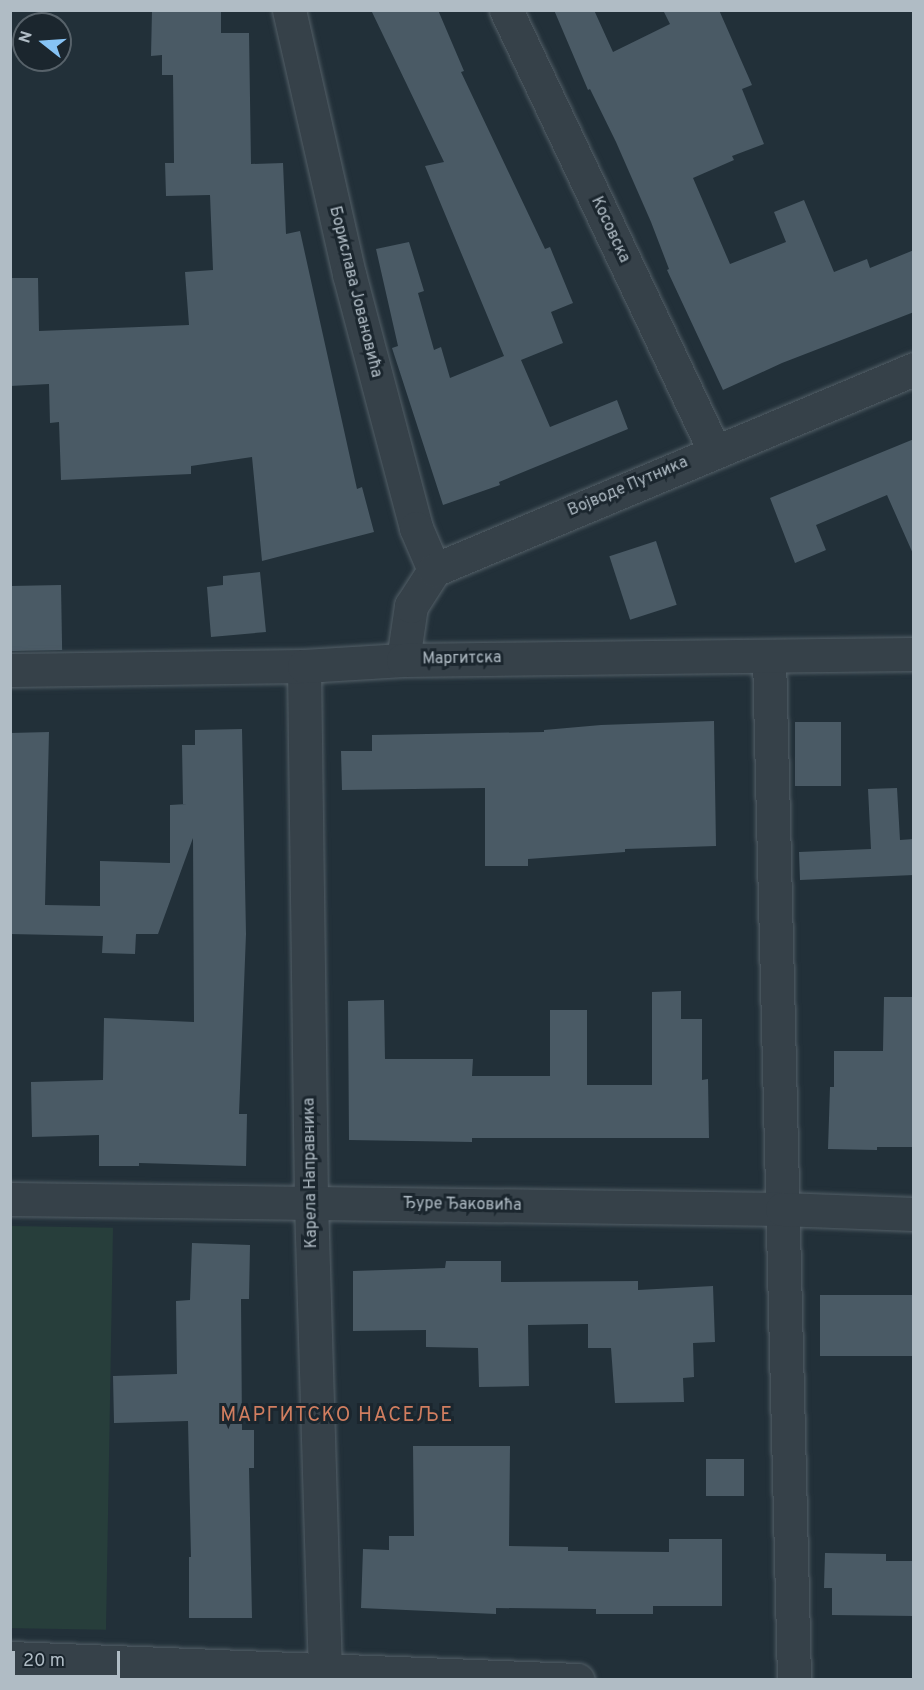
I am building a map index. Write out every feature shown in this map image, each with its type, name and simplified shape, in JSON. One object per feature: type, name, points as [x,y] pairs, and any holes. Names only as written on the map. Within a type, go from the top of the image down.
[{"type":"street","name":"Борислава Јовановића","points":[[289,10],[352,286],[416,528],[434,570]]},
{"type":"street","name":"Косовска","points":[[506,10],[714,450]]},
{"type":"street","name":"Војводе Путника","points":[[434,570],[714,450],[914,369]]},
{"type":"street","points":[[403,660],[411,606],[434,570]]},
{"type":"street","name":"Маргитска","points":[[10,670],[304,666],[403,660],[914,654]]},
{"type":"street","points":[[769,656],[794,1680]]},
{"type":"street","name":"Карела Направника","points":[[304,666],[311,1202],[325,1674]]},
{"type":"street","name":"Ђуре Ђаковића","points":[[10,1199],[782,1209],[914,1214]]},
{"type":"street","points":[[10,1658],[325,1674],[578,1680]]},
{"type":"green space","points":[[11,1226],[113,1228],[106,1630],[10,1628]]},
{"type":"building","points":[[152,10],[221,10],[221,33],[249,33],[251,164],[283,163],[286,234],[300,231],[357,489],[362,487],[374,532],[262,561],[252,457],[191,466],[191,474],[61,480],[59,422],[50,423],[49,384],[10,386],[10,278],[38,278],[39,331],[189,325],[185,272],[213,270],[210,195],[166,196],[165,163],[174,163],[173,75],[162,75],[162,55],[151,56]]},
{"type":"building","points":[[371,10],[438,10],[464,71],[461,72],[545,249],[550,247],[573,303],[551,312],[563,343],[521,360],[550,427],[617,400],[628,429],[499,482],[500,485],[443,505],[392,348],[398,346],[376,249],[409,242],[424,291],[418,293],[434,350],[441,347],[450,378],[504,356],[425,166],[444,162]]},
{"type":"building","points":[[554,10],[594,10],[613,52],[670,24],[663,10],[719,10],[752,85],[742,89],[764,144],[732,156],[734,160],[693,178],[730,264],[786,242],[774,212],[804,200],[834,272],[867,259],[870,268],[914,250],[914,312],[782,363],[723,390],[667,270],[669,269],[651,222],[616,142],[590,89],[588,90]]},
{"type":"building","points":[[914,439],[914,556],[887,495],[816,525],[826,550],[795,563],[770,498]]},
{"type":"building","points":[[656,541],[677,605],[630,620],[609,556]]},
{"type":"building","points":[[260,572],[266,632],[211,637],[207,587],[223,585],[223,576]]},
{"type":"building","points":[[61,585],[62,650],[11,651],[10,586]]},
{"type":"building","points":[[714,721],[716,846],[625,849],[625,852],[528,859],[528,866],[485,866],[485,788],[342,790],[341,751],[372,751],[372,735],[544,732],[544,730],[601,725]]},
{"type":"building","points":[[795,722],[841,722],[841,786],[795,786]]},
{"type":"building","points":[[242,729],[246,934],[239,1114],[247,1114],[246,1166],[139,1163],[139,1166],[99,1166],[99,1135],[32,1137],[31,1082],[103,1080],[104,1018],[194,1022],[193,838],[158,934],[136,934],[135,954],[102,953],[103,936],[10,934],[10,733],[49,732],[45,905],[100,906],[100,861],[170,863],[170,805],[187,804],[183,804],[182,745],[195,745],[195,730]]},
{"type":"building","points":[[897,788],[900,840],[914,839],[914,875],[800,880],[799,852],[871,849],[868,789]]},
{"type":"building","points":[[681,991],[681,1019],[702,1019],[702,1080],[708,1079],[709,1138],[472,1138],[472,1142],[349,1140],[348,1001],[384,1000],[385,1059],[473,1059],[472,1076],[550,1076],[550,1010],[587,1010],[587,1085],[652,1085],[652,992]]},
{"type":"building","points":[[884,997],[914,997],[914,1147],[877,1147],[877,1150],[828,1149],[830,1087],[834,1087],[834,1051],[883,1051]]},
{"type":"building","points":[[192,1243],[250,1245],[249,1299],[241,1299],[242,1430],[254,1430],[254,1468],[249,1468],[252,1618],[189,1618],[189,1557],[191,1557],[188,1421],[114,1423],[113,1376],[177,1374],[176,1301],[190,1300]]},
{"type":"building","points":[[446,1261],[501,1261],[501,1282],[638,1281],[638,1290],[713,1286],[715,1342],[693,1343],[694,1377],[683,1378],[684,1402],[615,1403],[611,1348],[588,1348],[588,1324],[528,1325],[529,1386],[479,1387],[478,1348],[426,1347],[426,1330],[353,1331],[353,1271],[445,1268]]},
{"type":"building","points":[[820,1295],[914,1295],[914,1356],[820,1356]]},
{"type":"building","points":[[413,1446],[510,1446],[509,1546],[568,1547],[568,1551],[669,1552],[669,1539],[722,1539],[722,1606],[653,1606],[653,1614],[596,1614],[596,1609],[496,1608],[496,1614],[361,1608],[363,1549],[389,1550],[389,1536],[414,1536]]},
{"type":"building","points":[[706,1459],[744,1459],[744,1496],[706,1496]]},
{"type":"building","points":[[825,1553],[886,1554],[886,1561],[914,1561],[914,1616],[832,1615],[832,1588],[824,1588]]},
{"type":"district","name":"МАРГИТСКО НАСЕЉЕ","points":[[337,1416]]}]
